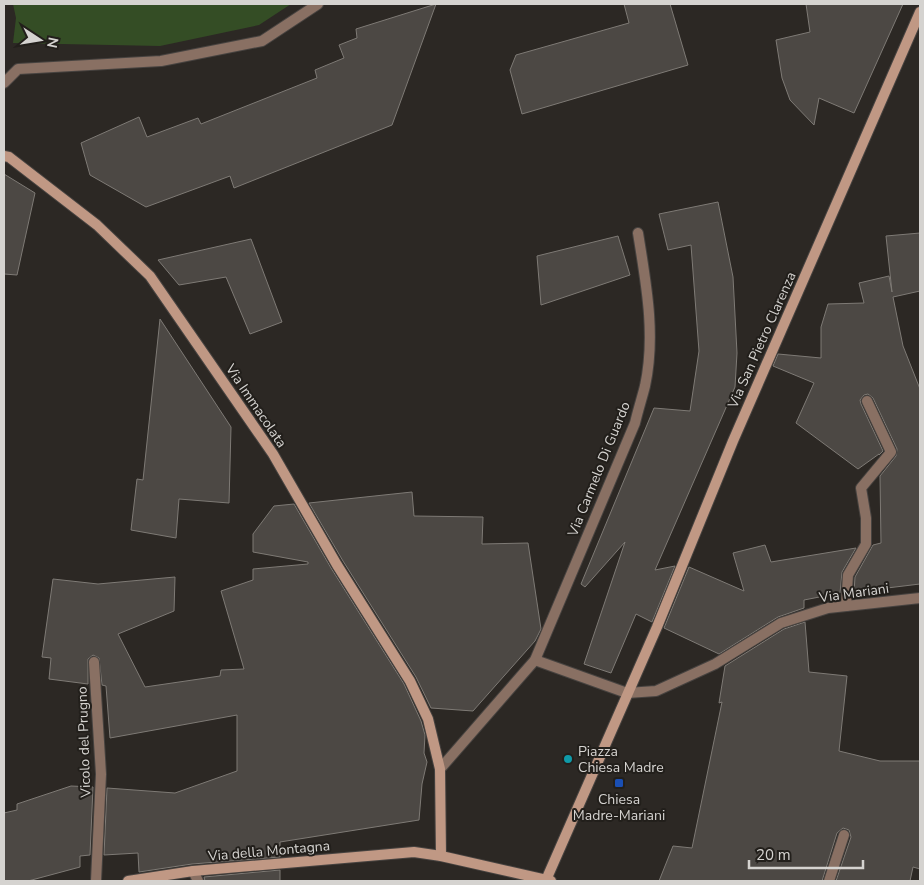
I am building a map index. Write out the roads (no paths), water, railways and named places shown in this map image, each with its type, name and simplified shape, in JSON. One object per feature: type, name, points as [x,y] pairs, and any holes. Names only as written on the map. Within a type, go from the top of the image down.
[{"type":"main road","name":"Via San Pietro Clarenza","points":[[548,881],[627,693],[657,627],[733,441],[920,12]]},
{"type":"main road","name":"Via Immacolata","points":[[4,156],[9,157],[97,225],[150,276],[273,454],[337,565],[410,681],[428,719],[440,769],[441,856]]},
{"type":"main road","name":"Via della Montagna","points":[[128,881],[193,871],[414,852],[441,856],[548,881]]},
{"type":"street","points":[[4,83],[18,69],[161,61],[262,41],[318,4]]},
{"type":"street","name":"Via Carmelo Di Guardo","points":[[440,769],[535,660],[635,423],[646,385],[650,350],[650,321],[646,281],[638,233]]},
{"type":"street","points":[[846,606],[848,575],[866,544],[866,518],[861,488],[891,452],[867,401]]},
{"type":"street","name":"Via Mariani","points":[[627,693],[656,691],[715,664],[781,623],[828,608],[920,598]]},
{"type":"street","points":[[535,660],[627,693]]},
{"type":"street","name":"Vicolo del Prugno","points":[[94,662],[102,774],[96,881]]},
{"type":"street","points":[[829,881],[844,834]]},
{"type":"street","points":[[193,871],[198,881]]},
{"type":"place","name":"Piazza Chiesa Madre","points":[[568,759]]},
{"type":"place","name":"Chiesa Madre-Mariani","points":[[619,783]]}]
